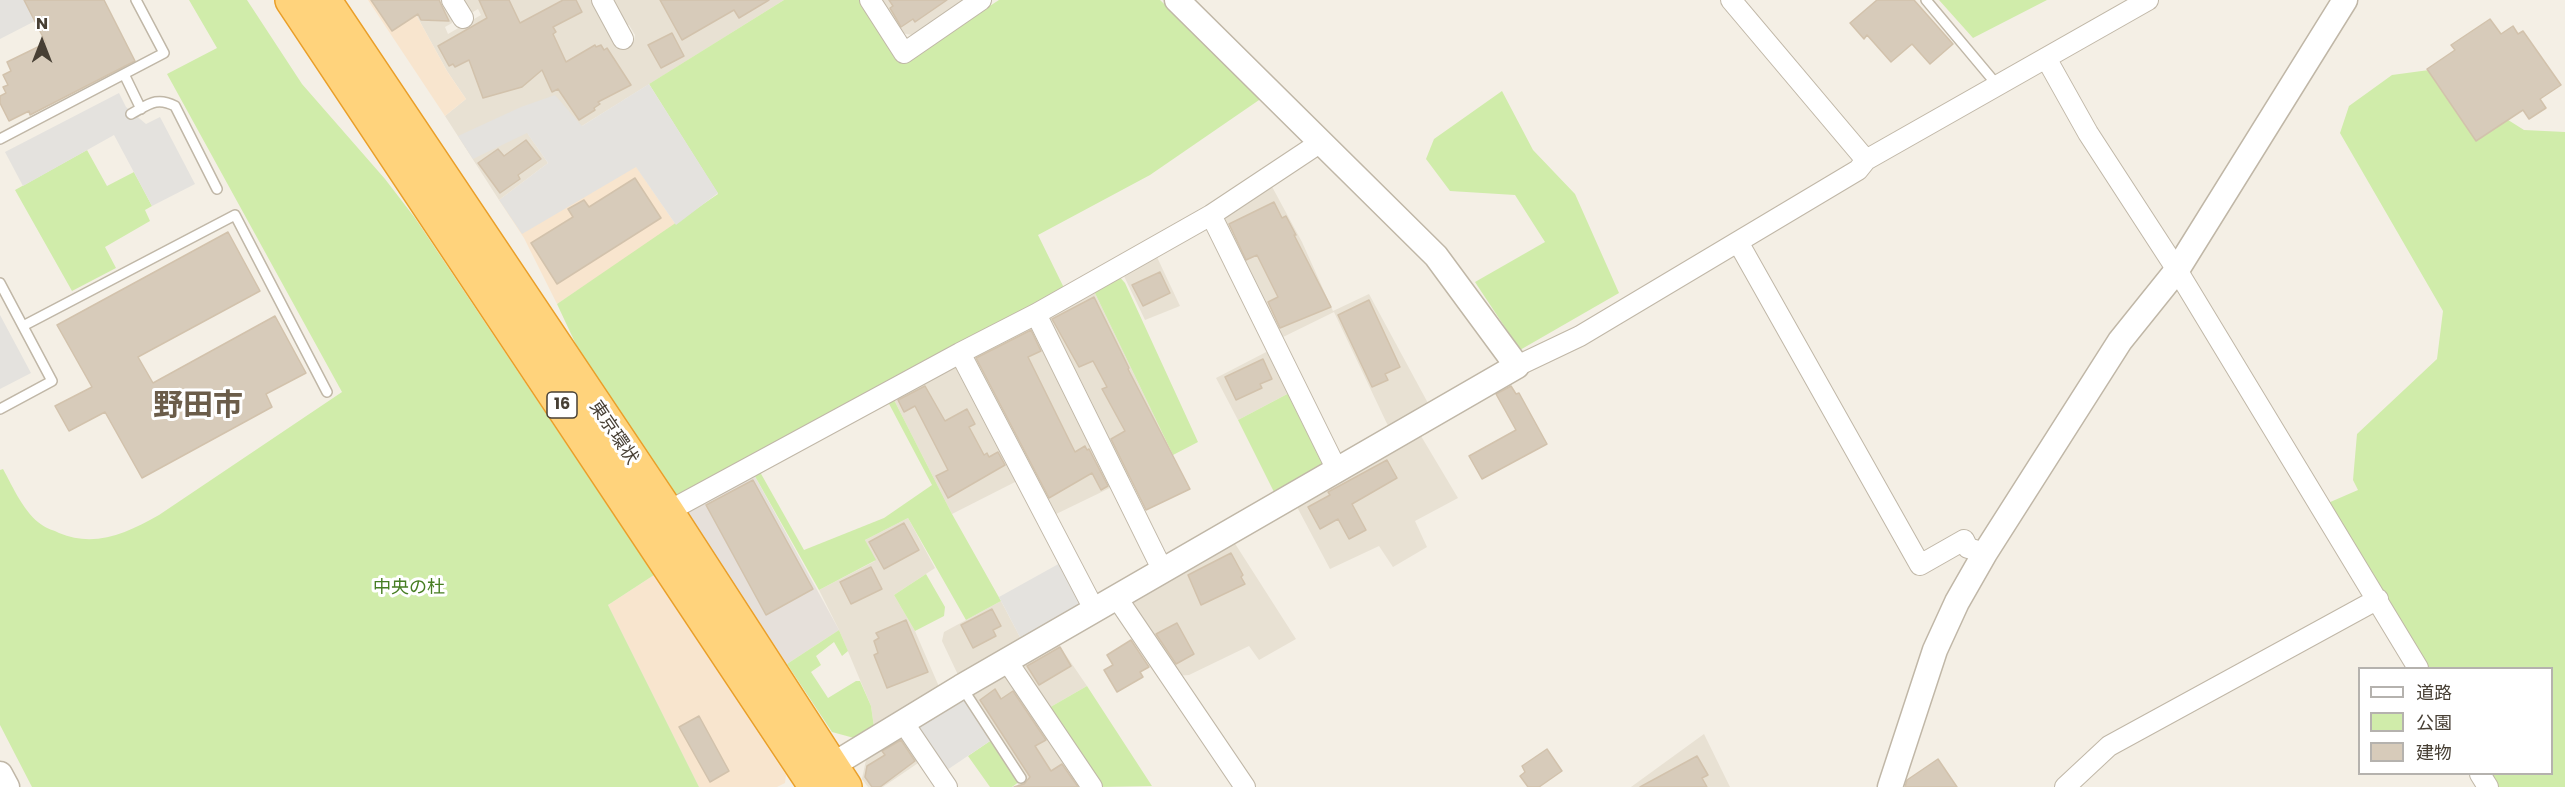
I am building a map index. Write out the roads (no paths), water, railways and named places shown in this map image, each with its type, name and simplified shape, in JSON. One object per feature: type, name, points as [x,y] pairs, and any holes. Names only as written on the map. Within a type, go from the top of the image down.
[{"type":"highway","name":"16","points":[[269,0],[311,63],[424,197]]},
{"type":"highway","name":"16","points":[[292,0],[330,13]]},
{"type":"highway","name":"東京環状","points":[[330,13],[424,197],[820,781]]},
{"type":"highway","name":"東京環状","points":[[330,13],[494,226],[561,357],[667,512],[820,781]]},
{"type":"street","points":[[452,0],[463,18]]},
{"type":"street","points":[[602,0],[623,39]]},
{"type":"street","points":[[870,0],[904,53],[981,0]]},
{"type":"street","points":[[1177,0],[1436,256],[1517,366]]},
{"type":"street","points":[[1731,0],[1866,160]]},
{"type":"street","points":[[820,781],[903,722],[961,687],[1517,366],[1580,336],[1858,170],[1866,160],[2148,0]]},
{"type":"street","points":[[1890,787],[1935,650],[1957,602],[1985,553],[2120,341],[2177,270],[2345,0]]},
{"type":"street","points":[[2046,58],[2088,133],[2177,270],[2378,599],[2417,667]]},
{"type":"street","points":[[667,512],[1036,314],[1211,214],[1321,142]]},
{"type":"street","points":[[1211,214],[1337,470]]},
{"type":"street","points":[[1738,242],[1920,565],[1964,540],[1968,548],[1985,553]]},
{"type":"street","points":[[1036,314],[1163,570]]},
{"type":"street","points":[[960,353],[1095,610]]},
{"type":"street","points":[[1117,598],[1245,787]]},
{"type":"street","points":[[2065,787],[2109,746],[2378,599]]},
{"type":"street","points":[[1007,661],[1092,787]]},
{"type":"street","points":[[903,722],[947,787]]},
{"type":"street","points":[[0,774],[7,787]]},
{"type":"lane","points":[[0,139],[164,53],[136,0]]},
{"type":"lane","points":[[1926,0],[1998,86]]},
{"type":"lane","points":[[124,74],[141,109]]},
{"type":"lane","points":[[131,114],[154,101],[165,101],[175,106],[217,189]]},
{"type":"lane","points":[[23,326],[235,214],[327,392]]},
{"type":"lane","points":[[0,283],[52,381],[0,409]]},
{"type":"lane","points":[[961,687],[1021,778]]},
{"type":"district","name":"野田市","points":[[198,407]]},
{"type":"park label","name":"中央の杜","points":[[409,588]]}]
